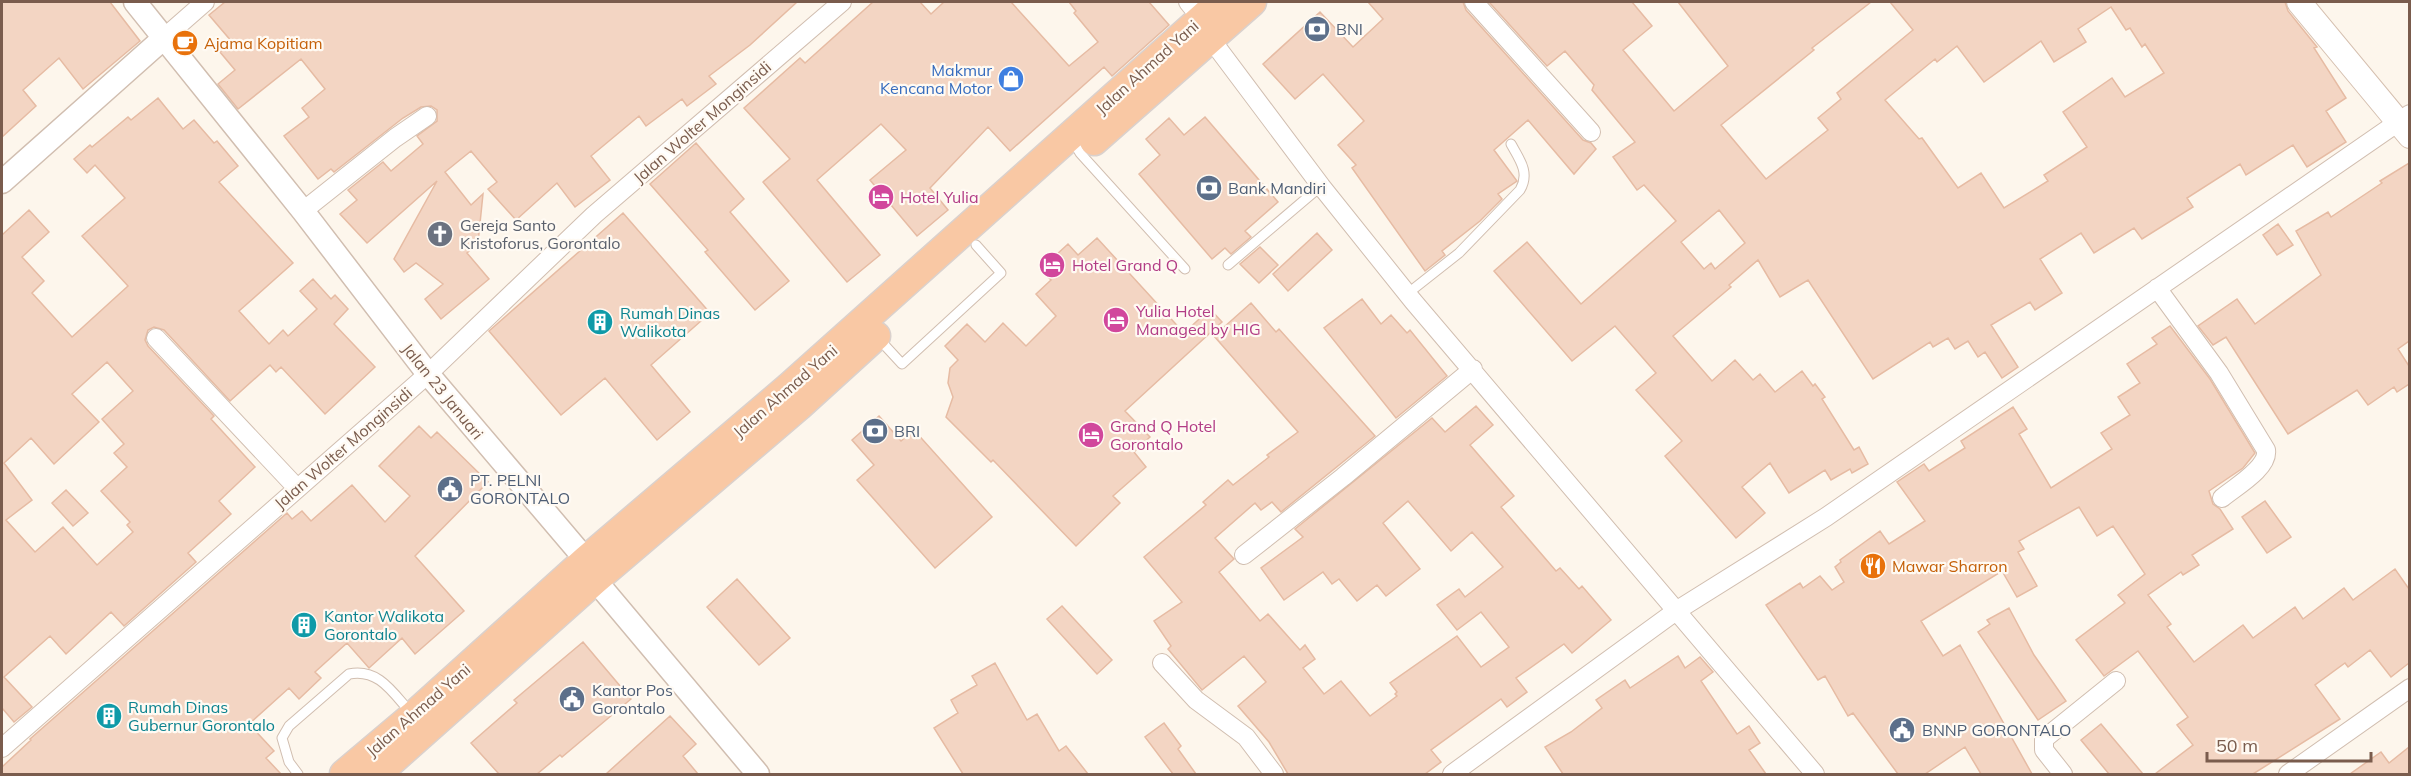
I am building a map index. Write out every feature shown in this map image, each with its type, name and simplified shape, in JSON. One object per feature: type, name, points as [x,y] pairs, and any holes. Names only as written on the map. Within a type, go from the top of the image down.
[{"type":"highway","name":"Jalan Ahmad Yani","points":[[748,436],[876,336],[976,245],[1205,15],[1252,2]]},
{"type":"highway","name":"Jalan Ahmad Yani","points":[[376,774],[420,723],[590,570],[748,436],[1075,144]]},
{"type":"highway","name":"Jalan Ahmad Yani","points":[[344,774],[420,723]]},
{"type":"main road","points":[[2299,2],[2406,124]]},
{"type":"street","name":"Jalan 23 Januari","points":[[135,2],[303,211],[428,374],[758,774]]},
{"type":"street","points":[[2,182],[205,2]]},
{"type":"street","name":"Jalan Wolter Monginsidi","points":[[2,748],[428,374],[594,215],[842,2]]},
{"type":"street","points":[[1474,2],[1591,132]]},
{"type":"street","points":[[1205,15],[1321,186],[1410,298],[1473,369],[1815,774]]},
{"type":"street","points":[[303,211],[427,116]]},
{"type":"street","points":[[1452,774],[1676,611],[1826,517],[2157,288],[2406,124]]},
{"type":"street","points":[[2157,288],[2219,373],[2266,450],[2267,456],[2261,467],[2222,498]]},
{"type":"street","points":[[156,338],[297,488]]},
{"type":"street","points":[[1244,555],[1343,477],[1473,369]]},
{"type":"street","points":[[1161,663],[1197,700],[1246,737],[1274,774]]},
{"type":"street","points":[[2062,774],[2044,750],[2044,739],[2116,681]]},
{"type":"street","points":[[2288,774],[2409,688]]},
{"type":"lane","points":[[1075,144],[1185,269]]},
{"type":"lane","points":[[1410,298],[1459,254],[1520,190],[1525,177],[1524,169],[1510,144]]},
{"type":"lane","points":[[1228,265],[1321,186]]},
{"type":"lane","points":[[876,336],[902,364],[1001,273],[976,245]]},
{"type":"lane","points":[[298,774],[289,762],[282,738],[289,726],[349,674],[360,672],[377,676],[420,723]]},
{"type":"building","points":[[2,2],[110,2],[140,41],[83,89],[59,58],[23,90],[36,106],[2,137]]},
{"type":"building","points":[[225,2],[797,2],[750,45],[709,76],[716,84],[687,106],[682,99],[646,126],[639,116],[591,156],[610,180],[575,207],[557,183],[516,220],[488,189],[497,182],[471,151],[445,172],[471,205],[483,194],[478,243],[467,253],[489,279],[441,319],[425,299],[443,284],[416,263],[404,272],[394,259],[437,181],[367,243],[340,214],[357,200],[348,190],[383,162],[391,171],[423,144],[417,136],[437,121],[437,110],[431,106],[421,107],[403,118],[334,172],[331,169],[318,179],[284,136],[309,117],[302,108],[325,89],[301,59],[238,109],[218,84],[235,70],[220,52],[232,42],[209,15]]},
{"type":"building","points":[[873,2],[920,2],[931,14],[944,2],[1011,2],[1069,66],[1098,42],[1074,13],[1076,11],[1069,2],[1149,2],[1169,25],[1112,76],[1104,67],[1010,151],[988,127],[930,188],[948,210],[917,236],[870,180],[906,150],[881,124],[817,180],[880,255],[847,282],[763,182],[790,159],[744,108],[800,58],[805,63]]},
{"type":"building","points":[[1368,2],[1463,2],[1466,10],[1583,140],[1591,143],[1596,149],[1574,174],[1528,120],[1494,150],[1517,181],[1498,194],[1502,199],[1480,221],[1442,251],[1445,255],[1425,271],[1352,168],[1356,165],[1338,145],[1364,121],[1323,74],[1295,99],[1263,64],[1320,12],[1353,47],[1383,19]]},
{"type":"building","points":[[1489,2],[1632,2],[1652,26],[1623,50],[1674,111],[1728,66],[1678,2],[1871,2],[1812,48],[1814,50],[1721,125],[1766,179],[1828,130],[1818,118],[1841,99],[1837,93],[1913,30],[1890,2],[2285,2],[2288,11],[2317,47],[2314,48],[2346,98],[2326,111],[2346,142],[2307,167],[2293,145],[2246,175],[2240,164],[2187,198],[2193,207],[2142,239],[2134,228],[2094,253],[2081,233],[2040,259],[2062,293],[2035,310],[2030,302],[1991,325],[2018,367],[2002,378],[1985,352],[1978,357],[1968,341],[1955,349],[1948,338],[1933,347],[1930,342],[1873,379],[1808,280],[1780,297],[1758,260],[1729,285],[1731,287],[1673,336],[1712,381],[1735,360],[1753,380],[1760,374],[1775,392],[1802,371],[1825,397],[1822,399],[1854,450],[1859,447],[1868,464],[1852,473],[1850,469],[1831,480],[1825,470],[1789,493],[1770,463],[1742,487],[1765,513],[1736,538],[1665,456],[1682,441],[1636,390],[1656,373],[1615,326],[1572,361],[1494,271],[1527,242],[1581,304],[1676,221],[1644,185],[1637,190],[1613,157],[1635,142],[1592,90],[1594,85],[1565,51],[1547,66]],"holes":[[[2111,7],[2126,30],[2130,28],[2142,47],[2145,44],[2164,73],[2125,97],[2112,78],[2063,112],[2087,147],[2044,175],[2048,181],[2004,208],[1981,173],[1958,188],[1922,138],[1919,139],[1885,100],[1935,59],[1937,62],[1957,46],[1984,82],[2041,41],[2054,62],[2086,42],[2078,29]],[[1719,210],[1745,243],[1715,269],[1711,263],[1704,269],[1681,242]]]},
{"type":"building","points":[[158,98],[183,129],[194,120],[214,143],[217,141],[238,166],[219,182],[293,263],[239,311],[269,344],[283,330],[288,336],[317,309],[300,291],[313,279],[331,299],[335,295],[348,309],[334,324],[375,367],[325,414],[281,367],[276,372],[270,365],[230,401],[164,330],[154,327],[148,330],[145,340],[148,346],[214,416],[211,419],[255,467],[219,501],[231,514],[188,553],[196,562],[124,626],[111,612],[66,654],[50,636],[4,677],[32,707],[14,722],[2,708],[2,235],[29,210],[49,232],[22,257],[44,281],[32,293],[72,337],[128,286],[82,236],[125,198],[95,165],[87,173],[74,159],[128,117],[131,120]],"holes":[[[107,362],[133,391],[102,419],[124,444],[114,453],[127,467],[101,491],[130,522],[127,525],[133,532],[97,565],[63,527],[35,552],[6,520],[32,500],[4,463],[31,438],[54,464],[99,422],[72,394]]]},
{"type":"building","name":"Bank Mandiri","points":[[1205,117],[1278,202],[1245,231],[1251,237],[1231,254],[1225,248],[1212,259],[1139,174],[1160,155],[1146,139],[1169,118],[1184,135]]},
{"type":"building","points":[[696,143],[744,199],[730,212],[789,281],[755,310],[705,252],[708,250],[650,184]]},
{"type":"building","points":[[2409,163],[2409,341],[2398,349],[2409,366],[2409,384],[2397,392],[2394,387],[2368,405],[2357,390],[2288,434],[2226,337],[2213,345],[2198,326],[2237,299],[2255,324],[2321,275],[2296,231],[2328,212],[2331,217]]},
{"type":"building","name":"Rumah Dinas Walikota","points":[[623,213],[710,313],[651,365],[690,412],[657,440],[605,378],[561,415],[489,331]]},
{"type":"building","points":[[2278,224],[2293,245],[2277,255],[2263,235]]},
{"type":"building","points":[[1317,233],[1332,250],[1288,291],[1273,274]]},
{"type":"building","name":"Grand Q Hotel Gorontalo","points":[[1097,238],[1184,333],[1210,309],[1222,322],[1125,411],[1150,437],[1134,452],[1146,467],[1113,496],[1120,503],[1076,546],[993,460],[991,462],[946,417],[953,397],[948,383],[950,368],[958,360],[945,346],[967,324],[985,342],[1003,323],[1026,346],[1056,316],[1036,294],[1051,280],[1041,269],[1068,244],[1078,255]]},
{"type":"building","points":[[1260,247],[1278,265],[1259,283],[1240,264]]},
{"type":"building","points":[[1362,299],[1381,324],[1391,315],[1407,333],[1410,330],[1447,376],[1396,418],[1324,328]]},
{"type":"building","points":[[1251,303],[1276,332],[1279,329],[1375,436],[1281,512],[1272,502],[1261,510],[1255,503],[1215,538],[1234,559],[1219,572],[1260,621],[1268,614],[1300,650],[1305,645],[1315,659],[1303,668],[1324,694],[1341,681],[1370,716],[1397,696],[1395,694],[1397,692],[1390,683],[1457,636],[1481,667],[1509,647],[1481,612],[1457,630],[1437,605],[1459,589],[1465,597],[1503,567],[1472,532],[1451,551],[1408,501],[1383,523],[1420,569],[1386,596],[1377,585],[1357,601],[1339,579],[1332,584],[1323,572],[1284,600],[1261,568],[1303,537],[1295,529],[1432,418],[1445,432],[1476,406],[1493,425],[1470,445],[1514,496],[1501,507],[1556,571],[1560,568],[1579,589],[1582,586],[1611,620],[1572,653],[1564,644],[1516,678],[1527,692],[1507,707],[1501,699],[1431,750],[1441,762],[1425,774],[1288,774],[1269,742],[1238,706],[1266,682],[1244,656],[1202,690],[1168,649],[1171,646],[1154,621],[1182,602],[1144,557],[1206,505],[1203,502],[1228,480],[1233,485],[1298,432],[1214,336]]},
{"type":"building","points":[[2170,326],[2210,379],[2255,453],[2243,468],[2209,491],[2213,504],[2220,509],[2233,529],[2192,555],[2199,565],[2183,575],[2181,572],[2148,595],[2171,624],[2167,627],[2194,662],[2243,625],[2253,638],[2295,607],[2303,619],[2344,588],[2353,600],[2395,569],[2409,589],[2409,663],[2391,677],[2370,650],[2348,667],[2345,663],[2315,685],[2340,719],[2253,774],[2155,774],[2193,745],[2177,725],[2188,717],[2138,651],[2104,676],[2076,640],[2125,603],[2118,595],[2145,574],[2113,526],[2097,536],[2079,507],[2019,541],[2024,549],[2018,552],[2037,586],[2017,597],[2002,571],[1921,621],[1943,656],[1960,645],[2032,774],[1981,774],[1965,747],[1925,774],[1898,774],[1853,713],[1848,716],[1825,676],[1818,680],[1766,605],[1800,583],[1803,588],[1820,576],[1832,590],[1844,582],[1835,567],[1841,562],[1840,560],[1880,531],[1889,544],[1925,521],[1897,482],[1924,464],[1929,471],[1965,448],[1961,441],[2013,407],[2027,429],[2019,434],[2051,488],[2112,449],[2101,433],[2130,415],[2118,397],[2140,383],[2127,364],[2157,344],[2152,338]]},
{"type":"building","points":[[879,416],[901,441],[914,430],[992,517],[935,568],[857,480],[874,465],[852,440]]},
{"type":"building","name":"Kantor Walikota Gorontalo","points":[[419,426],[431,438],[437,432],[488,482],[415,556],[464,611],[415,654],[402,638],[369,668],[347,643],[315,672],[321,678],[299,699],[289,688],[249,724],[274,751],[266,758],[281,774],[2,774],[2,767],[30,739],[287,513],[292,519],[302,511],[311,521],[352,485],[385,522],[410,496],[379,466]]},
{"type":"building","points":[[66,490],[88,513],[73,526],[52,503]]},
{"type":"building","points":[[2265,501],[2291,537],[2267,553],[2242,517]]},
{"type":"building","points":[[737,579],[790,638],[759,665],[707,607]]},
{"type":"building","points":[[1062,606],[1112,660],[1097,674],[1047,619]]},
{"type":"building","points":[[2009,608],[2034,655],[2066,701],[2038,720],[1978,632],[1990,624],[1987,620]]},
{"type":"building","name":"Kantor Pos Gorontalo","points":[[583,642],[631,699],[562,757],[560,755],[537,774],[499,774],[471,743],[517,703],[514,700]]},
{"type":"building","points":[[1678,656],[1685,668],[1700,657],[1713,672],[1701,681],[1737,734],[1749,726],[1760,743],[1749,750],[1766,774],[1563,774],[1545,747],[1571,732],[1602,708],[1596,700],[1625,680],[1630,688]]},
{"type":"building","points":[[995,663],[1027,720],[1037,714],[1059,751],[1066,746],[1088,774],[963,774],[934,728],[958,713],[951,700],[977,685],[972,676]]},
{"type":"building","points":[[670,716],[696,744],[683,756],[698,774],[606,774]]},
{"type":"building","points":[[1164,723],[1181,746],[1178,749],[1196,774],[1173,774],[1145,737]]},
{"type":"building","points":[[2101,724],[2143,774],[2109,774],[2081,740]]},
{"type":"building","points":[[2409,747],[2409,774],[2350,774],[2381,752],[2389,763]]},
{"type":"place","name":"BNI","points":[[1317,29]]},
{"type":"place","name":"Ajama Kopitiam","points":[[185,43]]},
{"type":"place","name":"Makmur Kencana Motor","points":[[1011,79]]},
{"type":"place","name":"Bank Mandiri","points":[[1209,188]]},
{"type":"place","name":"Hotel Yulia","points":[[881,197]]},
{"type":"place","name":"Gereja Santo Kristoforus, Gorontalo","points":[[440,234]]},
{"type":"place","name":"Hotel Grand Q","points":[[1052,265]]},
{"type":"place","name":"Yulia Hotel Managed by HIG","points":[[1116,320]]},
{"type":"place","name":"Rumah Dinas Walikota","points":[[600,322]]},
{"type":"place","name":"BRI","points":[[875,431]]},
{"type":"place","name":"Grand Q Hotel Gorontalo","points":[[1091,435]]},
{"type":"place","name":"PT. PELNI GORONTALO","points":[[450,489]]},
{"type":"place","name":"Mawar Sharron","points":[[1873,566]]},
{"type":"place","name":"Kantor Walikota Gorontalo","points":[[304,625]]},
{"type":"place","name":"Kantor Pos Gorontalo","points":[[572,699]]},
{"type":"place","name":"Rumah Dinas Gubernur Gorontalo","points":[[109,716]]},
{"type":"place","name":"BNNP GORONTALO","points":[[1902,730]]}]
